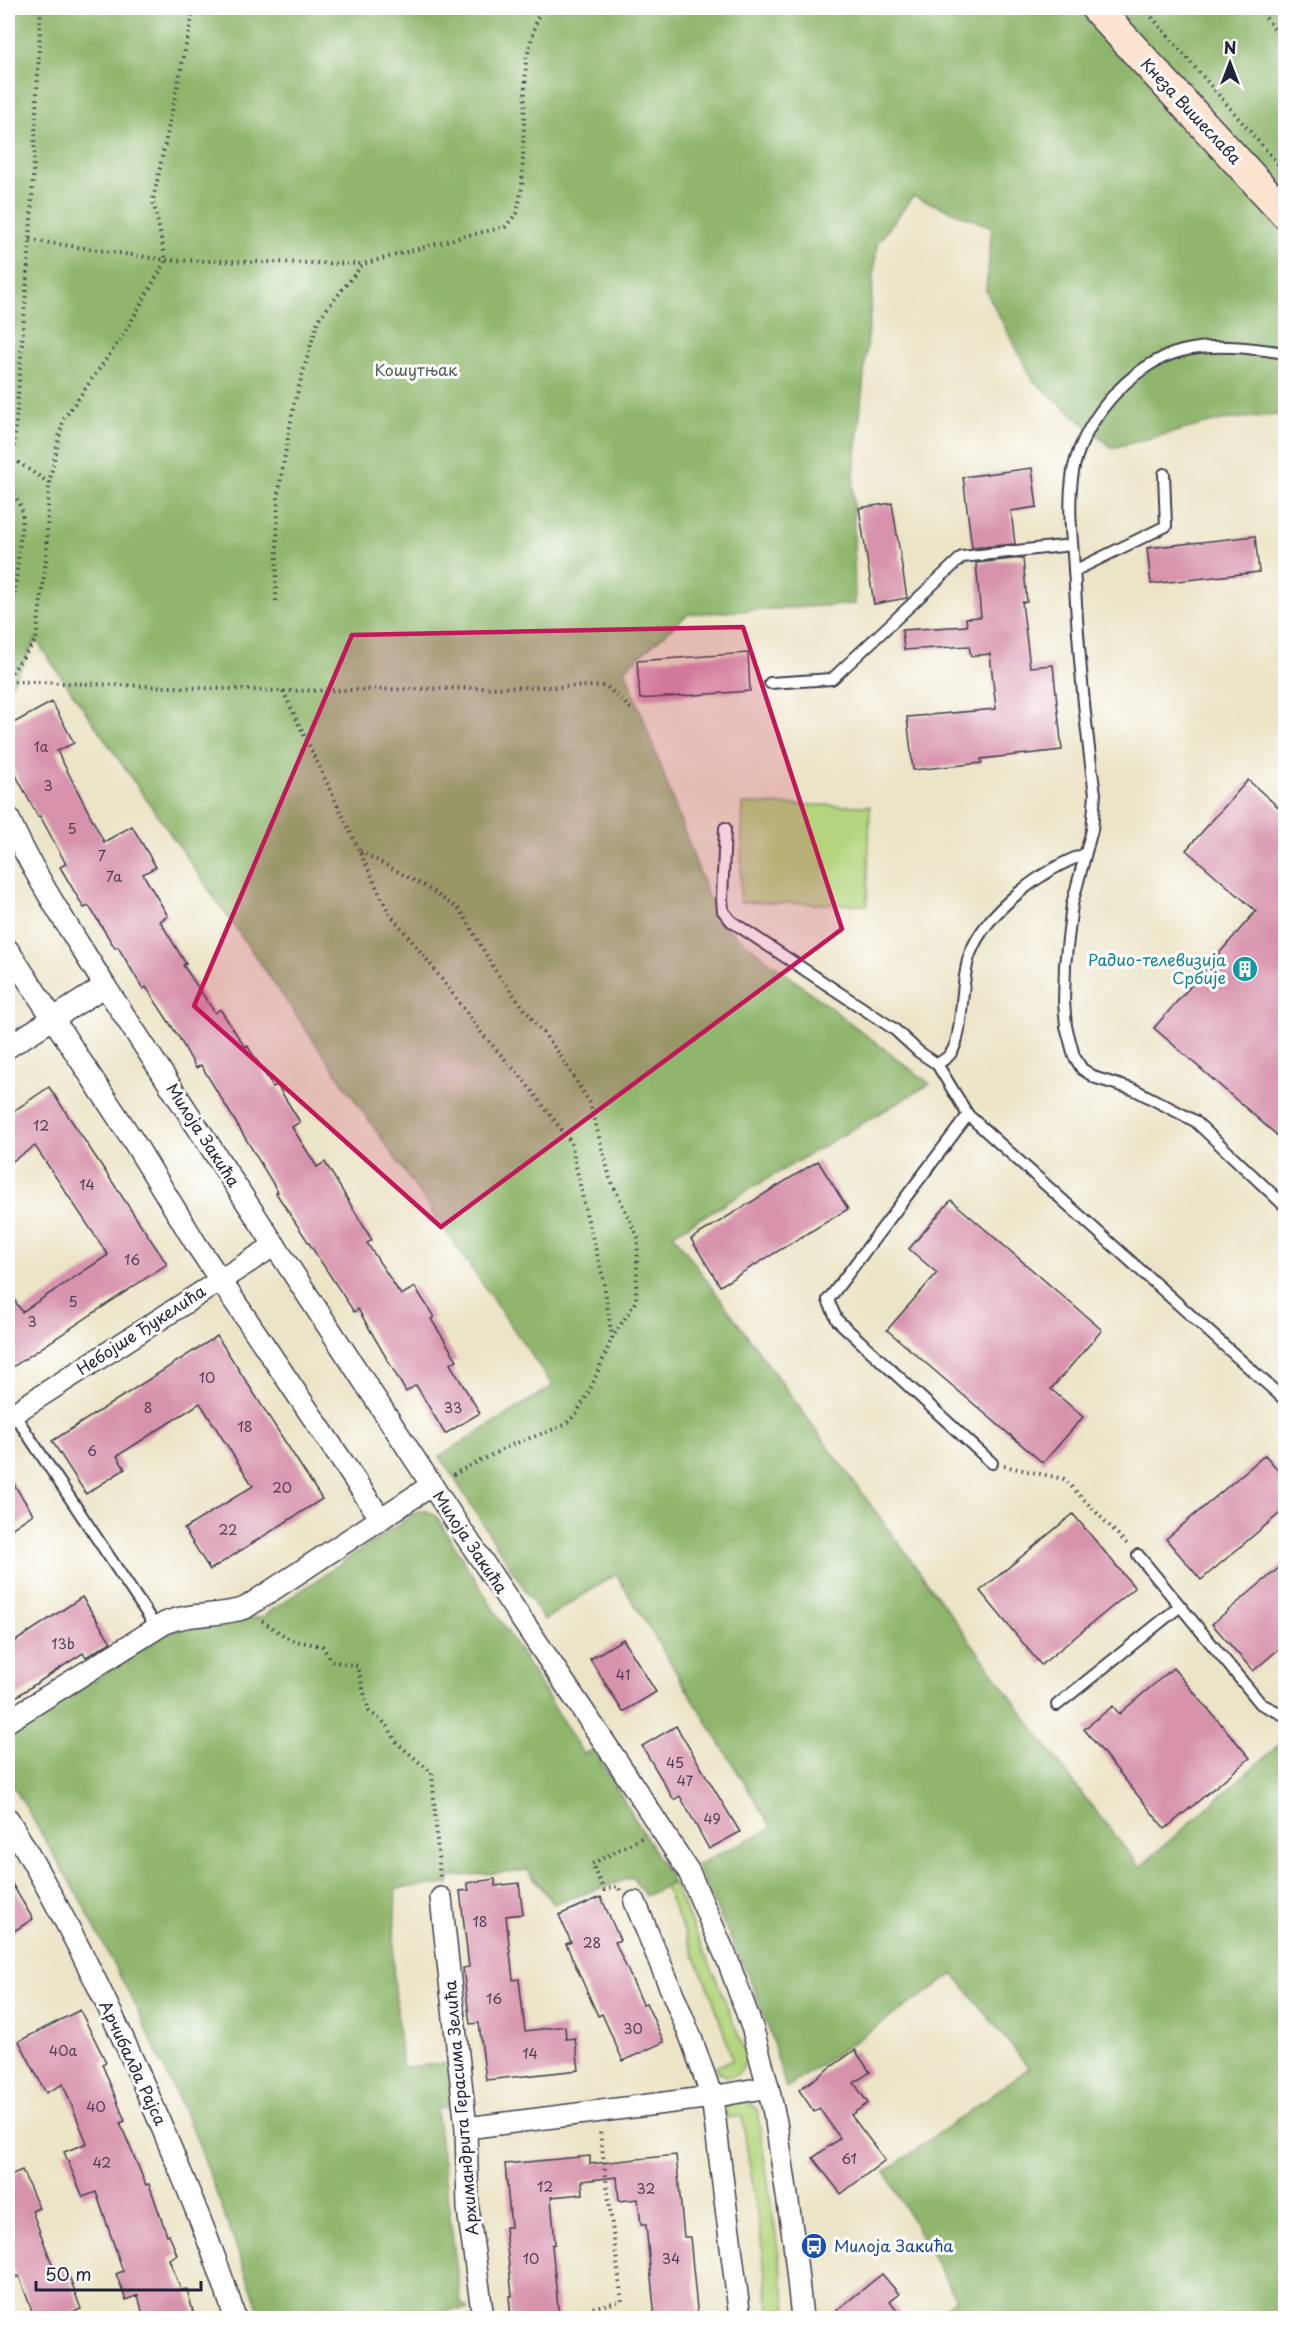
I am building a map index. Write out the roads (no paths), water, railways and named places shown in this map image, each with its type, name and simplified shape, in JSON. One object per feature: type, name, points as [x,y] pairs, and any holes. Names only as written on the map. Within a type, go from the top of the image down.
[{"type":"main road","name":"Кнеза Вишеслава","points":[[1096,8],[1286,214]]},
{"type":"street","name":"Милоја Закића","points":[[8,817],[26,856],[105,986],[689,1872],[728,1961],[753,2030],[768,2087],[783,2166],[802,2319]]},
{"type":"street","points":[[8,950],[134,1142],[196,1244],[381,1519]]},
{"type":"street","points":[[8,1047],[105,986]]},
{"type":"street","name":"Небојше Ђукелића","points":[[11,1416],[275,1245]]},
{"type":"street","points":[[8,1721],[156,1627],[176,1619],[234,1612],[244,1608],[432,1485]]},
{"type":"street","name":"Арчибалда Рајса","points":[[8,1819],[63,1918],[128,2048],[205,2231],[235,2319]]},
{"type":"street","name":"Архимандрита Герасима Зелића","points":[[441,1898],[466,2128],[468,2209],[483,2319]]},
{"type":"street","points":[[628,1898],[691,2038],[712,2097],[740,2319]]},
{"type":"street","points":[[466,2128],[712,2097],[768,2087]]},
{"type":"lane","points":[[1286,353],[1230,346],[1181,351],[1157,360],[1131,379],[1101,411],[1077,455],[1070,499],[1072,545],[1079,660],[1095,794],[1095,815],[1078,878],[1067,933],[1064,983],[1066,1026],[1070,1045],[1082,1069],[1096,1078],[1135,1090],[1195,1121],[1286,1207]]},
{"type":"lane","points":[[1074,571],[1166,526],[1164,474]]},
{"type":"lane","points":[[770,683],[832,679],[962,556],[1072,545]]},
{"type":"lane","points":[[725,828],[722,899],[723,911],[731,921],[894,1029],[919,1052],[937,1064],[968,1115],[1286,1401]]},
{"type":"lane","points":[[937,1064],[952,1053],[957,1041],[966,967],[976,941],[1006,904],[1032,882],[1058,865],[1085,854]]},
{"type":"lane","points":[[968,1115],[828,1300],[837,1320],[992,1463]]},
{"type":"lane","points":[[11,1416],[156,1627]]},
{"type":"lane","points":[[1138,1555],[1261,1704],[1286,1716]]},
{"type":"lane","points":[[1057,1705],[1179,1607]]},
{"type":"place","name":"Радио-телевизија Србије","points":[[1245,969]]},
{"type":"place","name":"Милоја Закића","points":[[814,2246]]},
{"type":"park label","name":"Кошутњак","points":[[416,370]]}]
